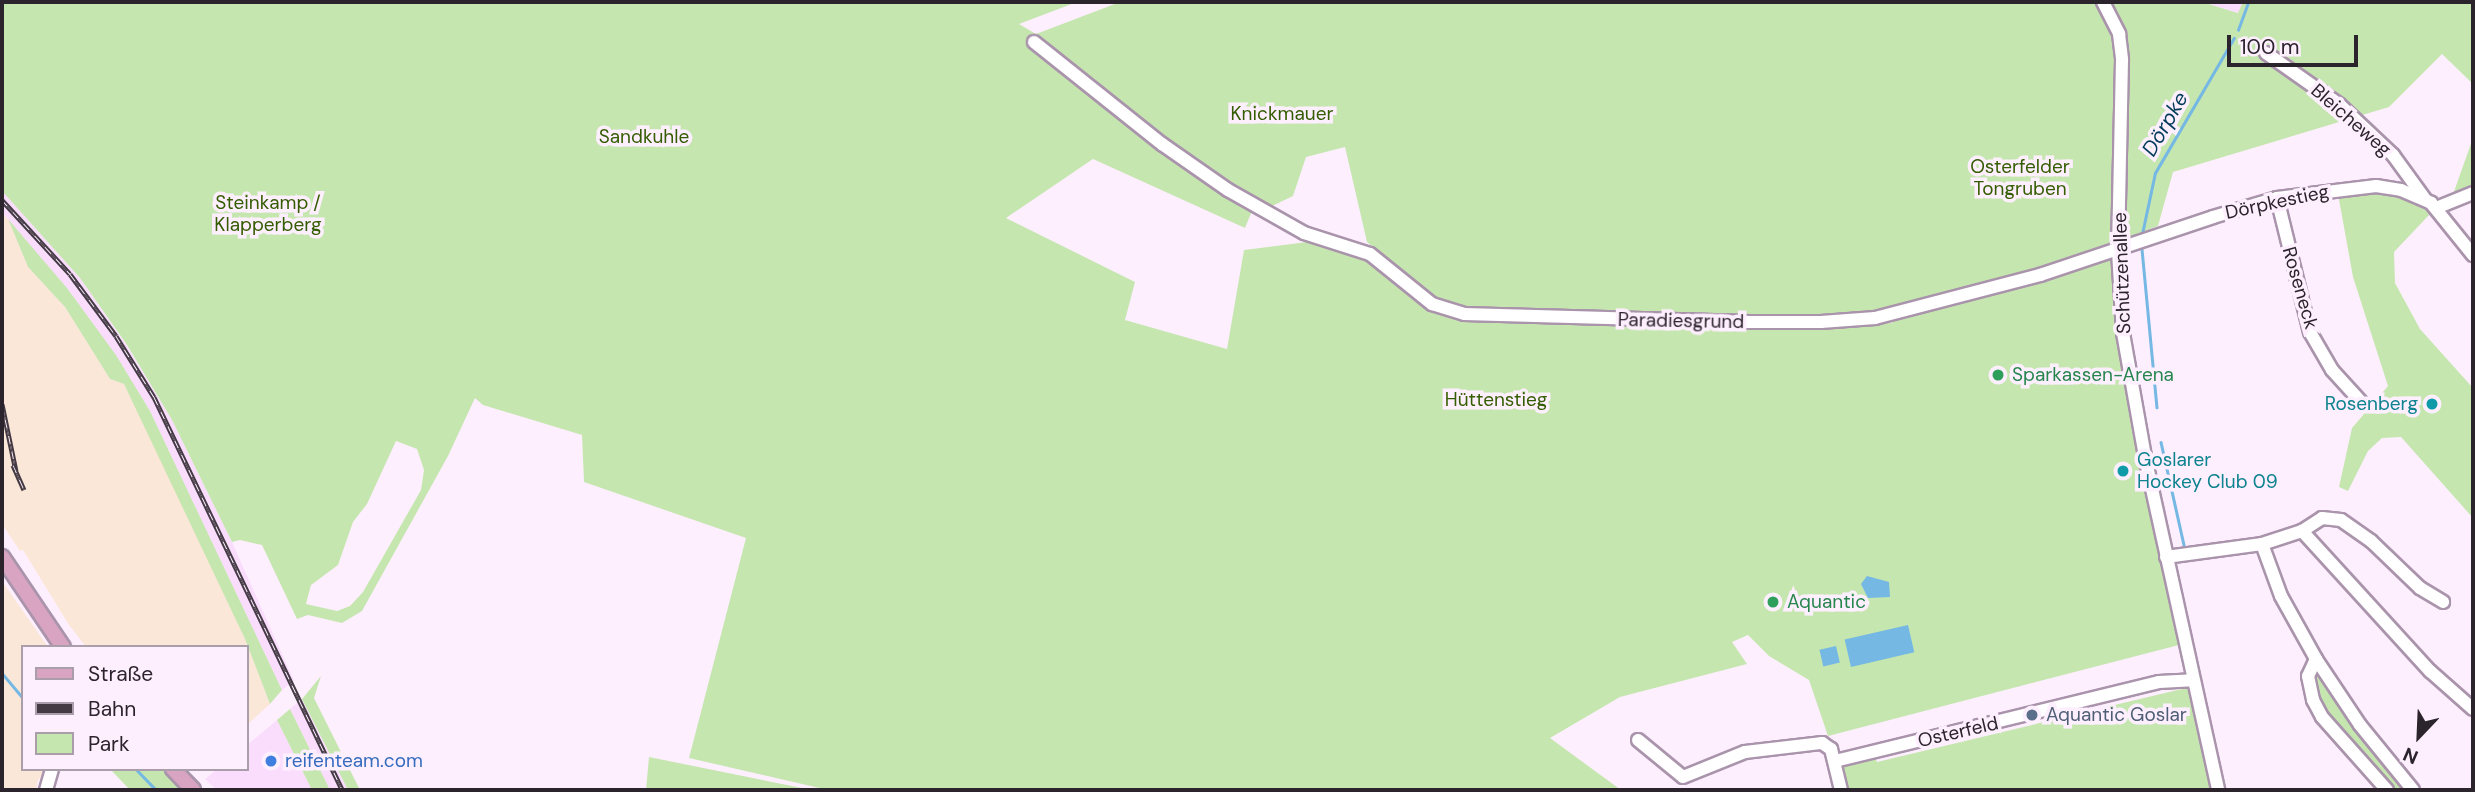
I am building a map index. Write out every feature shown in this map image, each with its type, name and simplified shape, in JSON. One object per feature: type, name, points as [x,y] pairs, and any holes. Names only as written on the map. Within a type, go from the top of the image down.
[{"type":"main road","points":[[2,557],[62,645]]},
{"type":"main road","points":[[175,771],[193,790]]},
{"type":"street","name":"Schützenallee","points":[[2104,2],[2119,34],[2122,60],[2118,251],[2123,333],[2166,557],[2218,790]]},
{"type":"street","name":"Paradiesgrund","points":[[1034,42],[1162,144],[1228,190],[1304,233],[1370,254],[1432,304],[1464,314],[1750,322],[1821,322],[1875,318],[1990,289],[2118,251]]},
{"type":"street","name":"Bleicheweg","points":[[2266,53],[2340,105],[2393,155],[2425,199]]},
{"type":"street","name":"Dörpkestieg","points":[[2118,251],[2213,217],[2277,198],[2376,186],[2401,190],[2425,199],[2435,208]]},
{"type":"street","points":[[2473,194],[2435,208],[2473,255]]},
{"type":"street","name":"Roseneck","points":[[2277,198],[2311,332],[2332,370],[2364,404]]},
{"type":"street","points":[[2166,557],[2262,544],[2302,531],[2322,518],[2341,520],[2378,547],[2420,588],[2443,601]]},
{"type":"street","points":[[2302,531],[2430,671],[2473,709]]},
{"type":"street","points":[[2262,544],[2281,596],[2316,659],[2361,725],[2413,790]]},
{"type":"street","points":[[2316,659],[2308,676],[2313,700],[2322,717],[2388,790]]},
{"type":"street","name":"Osterfeld","points":[[1835,761],[2159,682],[2192,680]]},
{"type":"street","points":[[1638,740],[1683,777],[1745,752],[1822,743],[1831,749],[1841,790]]},
{"type":"street","points":[[46,790],[51,771]]},
{"type":"shaded area","points":[[2203,2],[2243,2],[2239,13]]},
{"type":"shaded area","points":[[2,191],[80,278],[127,346],[172,420],[232,542],[294,681],[282,690],[150,411],[116,355],[67,288],[2,213]]},
{"type":"shaded area","points":[[2,213],[8,219],[28,267],[65,307],[110,379],[124,384],[146,425],[247,645],[84,645],[69,625],[23,550],[20,551],[2,524]]},
{"type":"shaded area","points":[[2,581],[47,645],[21,645],[21,771],[47,771],[38,780],[36,790],[2,790]]},
{"type":"shaded area","points":[[248,647],[270,704],[248,724]]},
{"type":"shaded area","points":[[302,699],[348,790],[330,790],[290,709]]},
{"type":"shaded area","name":"reifenteam.com","points":[[277,720],[312,790],[217,790],[205,779],[215,771],[248,771],[248,744]]},
{"type":"green space","points":[[2,2],[1077,2],[1019,24],[1036,34],[1120,2],[2202,2],[2238,13],[2243,2],[2473,2],[2473,84],[2442,54],[2389,107],[2173,172],[2158,226],[2129,237],[2112,261],[2116,334],[2179,645],[1828,736],[1809,680],[1769,656],[1748,635],[1732,642],[1747,664],[1620,697],[1550,738],[1621,790],[828,790],[689,758],[746,538],[584,482],[582,435],[483,405],[475,398],[448,456],[362,611],[342,623],[308,615],[297,619],[262,545],[240,540],[232,542],[172,420],[127,345],[80,278],[2,191]],"holes":[[[1345,147],[1367,242],[1435,299],[1373,262],[1307,242],[1244,250],[1227,349],[1125,320],[1135,282],[1006,218],[1093,159],[1245,228],[1252,211],[1270,207],[1293,196],[1306,157]],[[1900,310],[1892,323],[1744,328],[1467,315],[1822,317]],[[396,441],[417,449],[424,470],[421,490],[363,592],[350,606],[337,611],[306,604],[311,585],[338,565],[353,522],[367,504]]]},
{"type":"green space","points":[[2473,138],[2473,189],[2451,200]]},
{"type":"green space","points":[[2378,192],[2402,197],[2431,213],[2394,252],[2395,283],[2420,329],[2473,388],[2473,518],[2401,437],[2382,438],[2368,451],[2348,491],[2339,487],[2352,428],[2388,386],[2353,277],[2338,194]]},
{"type":"green space","points":[[8,219],[67,288],[116,355],[150,411],[282,690],[270,704],[248,645],[124,384],[110,379],[65,307],[28,267]]},
{"type":"green space","points":[[2316,659],[2413,790],[2387,790],[2313,700]]},
{"type":"green space","points":[[321,676],[314,698],[360,790],[348,790],[302,699]]},
{"type":"green space","points":[[2190,687],[2212,790],[1848,790],[1842,771],[1844,764],[1874,756],[1877,762]]},
{"type":"green space","points":[[290,709],[330,790],[312,790],[277,720]]},
{"type":"green space","points":[[649,757],[812,790],[646,790]]},
{"type":"green space","points":[[112,771],[165,771],[182,790],[130,790]]},
{"type":"water","points":[[1867,576],[1889,582],[1890,597],[1868,598],[1861,584]]},
{"type":"water","points":[[1908,625],[1914,652],[1851,667],[1845,640]]},
{"type":"water","points":[[1836,646],[1840,663],[1823,666],[1819,650]]},
{"type":"waterway","name":"Dörpke","points":[[2238,30],[2248,2]]},
{"type":"waterway","name":"Dörpke","points":[[2142,234],[2155,173],[2234,38]]},
{"type":"waterway","name":"Dörpke","points":[[2142,249],[2157,407]]},
{"type":"waterway","name":"Dörpke","points":[[2161,442],[2184,545]]},
{"type":"waterway","points":[[2,673],[21,696]]},
{"type":"waterway","points":[[138,771],[156,790]]},
{"type":"railway","points":[[2,200],[70,274],[116,336],[154,397],[342,790]]},
{"type":"railway","points":[[2,404],[16,471]]},
{"type":"railway","points":[[13,465],[24,490]]},
{"type":"place","name":"Sparkassen-Arena","points":[[1998,375]]},
{"type":"place","name":"Rosenberg","points":[[2432,404]]},
{"type":"place","name":"Goslarer Hockey Club 09","points":[[2123,471]]},
{"type":"place","name":"Aquantic","points":[[1773,602]]},
{"type":"place","name":"Aquantic Goslar","points":[[2032,715]]},
{"type":"place","name":"reifenteam.com","points":[[271,761]]},
{"type":"park label","name":"Knickmauer","points":[[1282,114]]},
{"type":"park label","name":"Sandkuhle","points":[[644,137]]},
{"type":"park label","name":"Osterfelder Tongruben","points":[[2020,178]]},
{"type":"park label","name":"Steinkamp / Klapperberg","points":[[268,214]]},
{"type":"park label","name":"Hüttenstieg","points":[[1496,400]]}]
